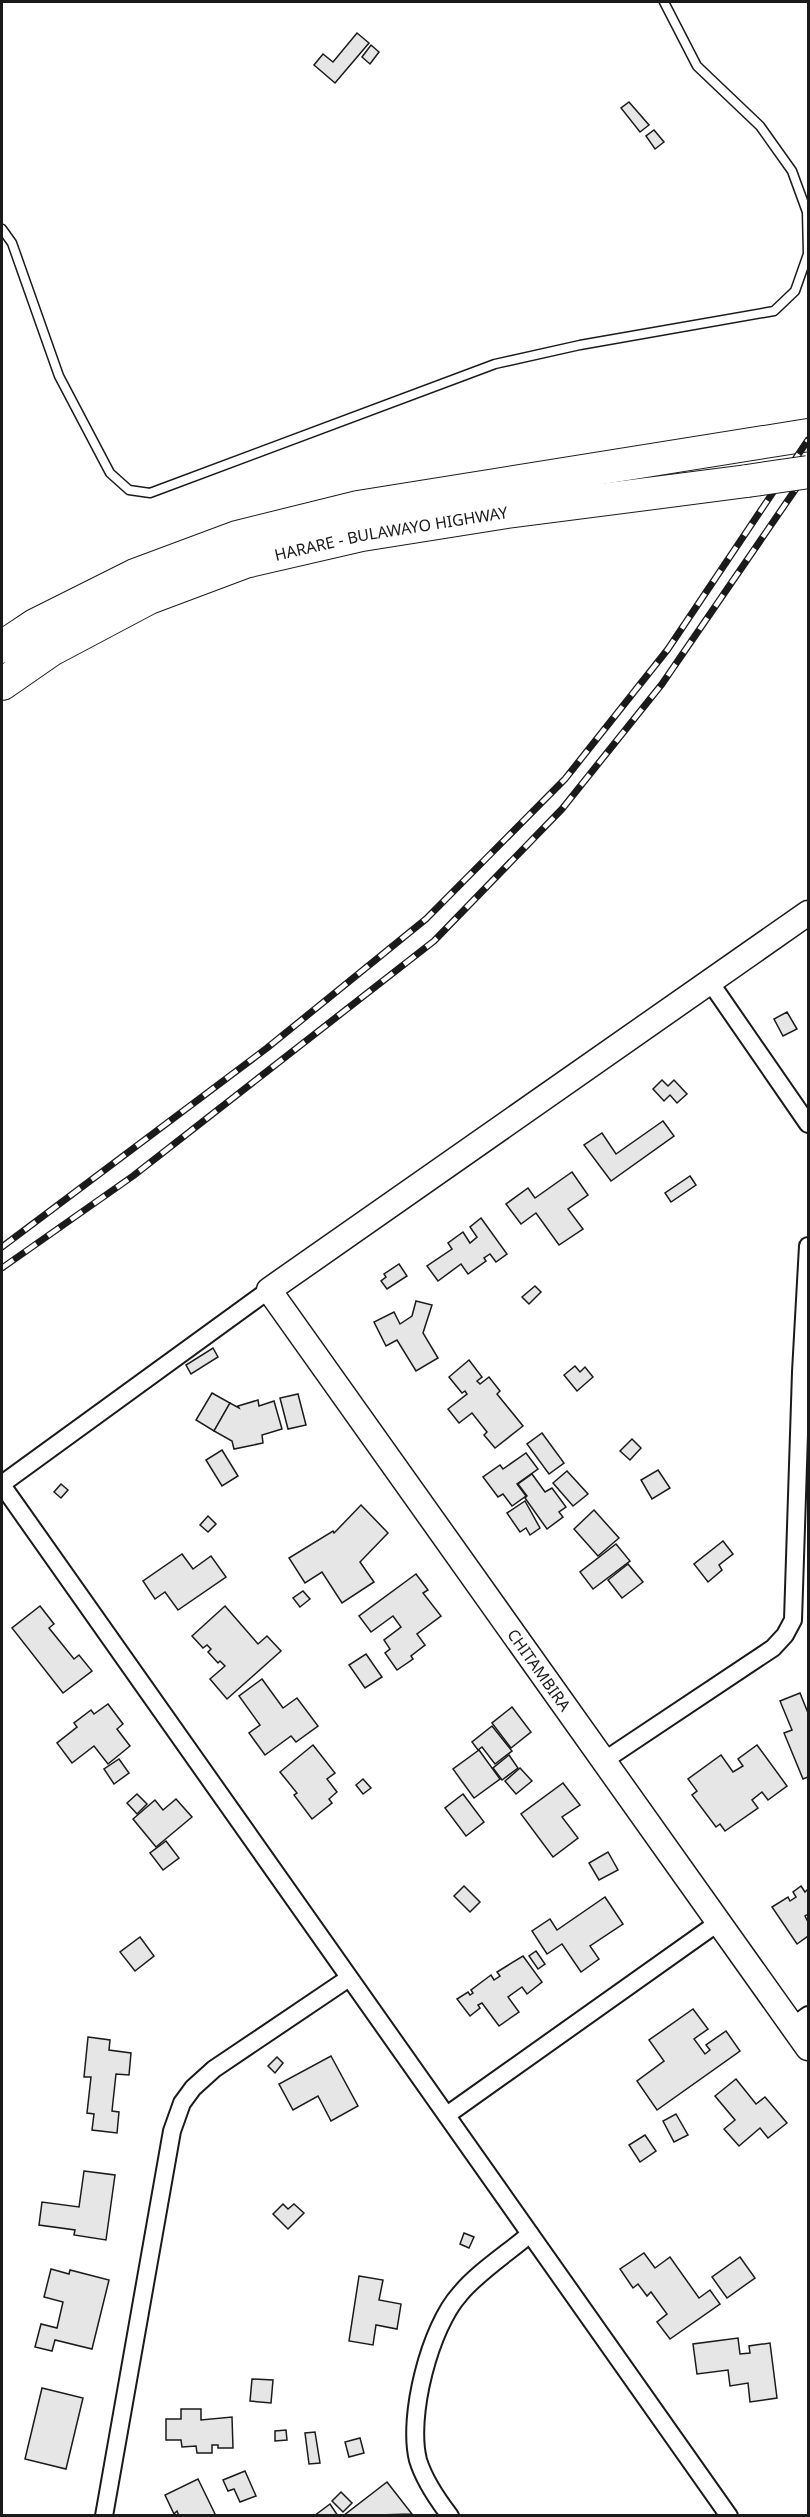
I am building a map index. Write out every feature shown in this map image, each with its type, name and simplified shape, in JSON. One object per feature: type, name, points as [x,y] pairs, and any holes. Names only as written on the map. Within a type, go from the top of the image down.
[{"type":"highway","name":"HARARE - BULAWAYO HIGHWAY","points":[[2,647],[34,625],[135,575],[237,537],[358,507],[508,485],[797,437]]},
{"type":"highway","name":"HARARE - BULAWAYO HIGHWAY","points":[[2,684],[51,650],[148,598],[245,562],[362,535],[507,512],[808,472]]},
{"type":"street","points":[[729,2516],[2,1485],[269,1290],[808,913]]},
{"type":"street","points":[[710,982],[808,1124]]},
{"type":"street","points":[[605,1760],[773,1648],[785,1635],[793,1620],[805,1372],[808,1246]]},
{"type":"street","name":"CHITAMBIRA","points":[[269,1290],[719,1922],[801,2020],[808,2048]]},
{"type":"street","points":[[447,2115],[719,1922]]},
{"type":"street","points":[[104,2516],[168,2152],[172,2131],[182,2103],[193,2088],[214,2069],[349,1978]]},
{"type":"street","points":[[450,2516],[424,2474],[418,2458],[417,2413],[422,2380],[445,2313],[461,2292],[530,2235]]},
{"type":"lane","points":[[2,230],[12,243],[59,376],[110,473],[129,490],[150,493],[495,364],[580,345],[774,311],[795,291],[808,254],[807,212],[792,171],[760,126],[697,66],[664,2]]},
{"type":"building","points":[[357,33],[369,43],[335,83],[314,65],[323,54],[333,62]]},
{"type":"building","points":[[371,45],[379,52],[370,64],[362,57]]},
{"type":"building","points":[[629,102],[649,125],[640,132],[621,108]]},
{"type":"building","points":[[654,130],[664,142],[655,149],[646,136]]},
{"type":"building","points":[[787,1012],[797,1029],[783,1036],[774,1019]]},
{"type":"building","points":[[662,1080],[668,1086],[674,1080],[687,1094],[677,1103],[670,1095],[664,1101],[653,1089]]},
{"type":"building","points":[[663,1121],[674,1136],[611,1181],[584,1145],[602,1133],[616,1154]]},
{"type":"building","points":[[572,1172],[588,1195],[568,1209],[583,1229],[559,1245],[536,1213],[521,1224],[506,1204],[528,1188],[535,1198]]},
{"type":"building","points":[[690,1176],[696,1185],[671,1202],[665,1193]]},
{"type":"building","points":[[481,1218],[507,1254],[496,1262],[490,1254],[484,1258],[486,1261],[468,1274],[461,1264],[438,1281],[427,1266],[452,1249],[448,1243],[463,1232],[470,1243],[477,1237],[470,1227]]},
{"type":"building","points":[[399,1264],[407,1276],[387,1289],[381,1281],[386,1277],[384,1274]]},
{"type":"building","points":[[535,1286],[541,1292],[529,1304],[522,1297]]},
{"type":"building","points":[[416,1301],[432,1305],[423,1333],[438,1358],[416,1371],[397,1340],[386,1346],[374,1322],[394,1312],[400,1324],[412,1316]]},
{"type":"building","points":[[213,1348],[218,1357],[191,1374],[186,1365]]},
{"type":"building","points":[[469,1360],[482,1377],[477,1381],[480,1384],[489,1377],[500,1391],[497,1394],[523,1426],[495,1448],[484,1435],[487,1432],[472,1413],[459,1423],[448,1409],[467,1394],[465,1391],[462,1393],[449,1377]]},
{"type":"building","points":[[575,1366],[580,1372],[585,1367],[593,1377],[577,1391],[564,1375]]},
{"type":"building","points":[[212,1393],[230,1403],[214,1431],[196,1420]]},
{"type":"building","points":[[298,1394],[306,1425],[288,1429],[280,1398]]},
{"type":"building","points":[[258,1400],[259,1406],[274,1401],[282,1429],[262,1435],[263,1443],[234,1449],[232,1441],[214,1431],[230,1403],[239,1408],[238,1406]]},
{"type":"building","points":[[542,1433],[564,1463],[549,1474],[527,1444]]},
{"type":"building","points":[[632,1439],[641,1448],[630,1460],[620,1451]]},
{"type":"building","points":[[222,1450],[238,1476],[222,1486],[206,1460]]},
{"type":"building","points":[[526,1453],[538,1469],[517,1484],[526,1496],[512,1506],[503,1494],[498,1497],[483,1477],[500,1465],[503,1469]]},
{"type":"building","points":[[658,1470],[670,1488],[652,1499],[641,1480]]},
{"type":"building","points":[[567,1471],[588,1494],[573,1506],[553,1483]]},
{"type":"building","points":[[532,1474],[545,1492],[552,1488],[566,1507],[559,1512],[563,1517],[547,1529],[518,1484]]},
{"type":"building","points":[[61,1484],[68,1490],[61,1498],[54,1492]]},
{"type":"building","points":[[525,1501],[540,1528],[530,1535],[526,1528],[520,1532],[507,1513]]},
{"type":"building","points":[[361,1505],[388,1533],[360,1562],[374,1582],[342,1603],[322,1572],[305,1583],[289,1558],[333,1531],[334,1533]]},
{"type":"building","points":[[594,1510],[619,1538],[598,1556],[574,1529]]},
{"type":"building","points":[[208,1516],[216,1524],[208,1532],[200,1525]]},
{"type":"building","points":[[723,1541],[733,1554],[719,1565],[722,1570],[708,1582],[694,1564]]},
{"type":"building","points":[[616,1544],[630,1561],[593,1589],[580,1572]]},
{"type":"building","points":[[182,1554],[193,1569],[211,1556],[226,1577],[178,1610],[165,1592],[155,1599],[143,1581]]},
{"type":"building","points":[[628,1564],[643,1582],[622,1598],[608,1580]]},
{"type":"building","points":[[416,1574],[428,1590],[423,1593],[441,1616],[417,1634],[425,1645],[411,1656],[413,1659],[397,1670],[385,1653],[390,1649],[384,1640],[401,1627],[393,1616],[371,1632],[359,1616]]},
{"type":"building","points":[[303,1591],[310,1599],[300,1607],[293,1598]]},
{"type":"building","points":[[40,1606],[54,1624],[49,1628],[74,1659],[79,1655],[92,1671],[63,1693],[12,1628]]},
{"type":"building","points":[[225,1606],[258,1644],[267,1636],[281,1651],[227,1699],[210,1679],[225,1666],[220,1661],[218,1663],[208,1652],[211,1649],[207,1645],[203,1648],[192,1636]]},
{"type":"building","points":[[366,1654],[382,1677],[365,1688],[349,1665]]},
{"type":"building","points":[[262,1679],[283,1708],[297,1698],[318,1726],[296,1742],[291,1736],[265,1755],[249,1733],[260,1725],[239,1696]]},
{"type":"building","points":[[800,1693],[808,1713],[808,1777],[803,1779],[784,1733],[792,1730],[780,1701]]},
{"type":"building","points":[[108,1704],[123,1724],[117,1729],[130,1746],[108,1764],[94,1746],[72,1763],[57,1743],[77,1727],[74,1723],[91,1710],[94,1714]]},
{"type":"building","points":[[512,1707],[531,1732],[511,1748],[492,1723]]},
{"type":"building","points":[[492,1726],[512,1751],[495,1764],[482,1747],[478,1750],[472,1742]]},
{"type":"building","points":[[313,1745],[335,1773],[327,1779],[337,1792],[329,1799],[332,1803],[312,1819],[294,1795],[297,1793],[280,1772]]},
{"type":"building","points":[[757,1745],[787,1786],[768,1800],[762,1792],[752,1800],[758,1808],[725,1831],[720,1824],[716,1827],[692,1795],[697,1791],[688,1779],[721,1755],[733,1772],[743,1766],[738,1759]]},
{"type":"building","points":[[479,1750],[500,1779],[474,1798],[453,1769]]},
{"type":"building","points":[[509,1755],[518,1768],[502,1780],[493,1768]]},
{"type":"building","points":[[119,1759],[129,1773],[114,1784],[104,1769]]},
{"type":"building","points":[[520,1768],[532,1781],[516,1794],[505,1781]]},
{"type":"building","points":[[363,1779],[371,1788],[363,1794],[356,1785]]},
{"type":"building","points":[[563,1783],[580,1805],[562,1817],[578,1838],[553,1857],[521,1814]]},
{"type":"building","points":[[137,1794],[147,1804],[137,1814],[127,1803]]},
{"type":"building","points":[[463,1794],[484,1822],[466,1836],[445,1808]]},
{"type":"building","points":[[176,1799],[192,1817],[156,1847],[133,1819],[155,1800],[163,1810]]},
{"type":"building","points":[[166,1841],[179,1858],[163,1870],[150,1853]]},
{"type":"building","points":[[608,1852],[618,1870],[599,1880],[589,1863]]},
{"type":"building","points":[[464,1886],[480,1902],[470,1912],[454,1896]]},
{"type":"building","points":[[801,1886],[805,1892],[808,1889],[808,1914],[805,1916],[808,1922],[808,1936],[797,1944],[772,1907],[788,1897],[790,1901],[796,1897],[793,1892]]},
{"type":"building","points":[[605,1897],[623,1924],[590,1946],[599,1959],[581,1972],[562,1944],[547,1954],[532,1931],[550,1919],[557,1930]]},
{"type":"building","points":[[140,1937],[154,1956],[135,1971],[120,1952]]},
{"type":"building","points":[[536,1951],[545,1964],[538,1969],[529,1956]]},
{"type":"building","points":[[523,1956],[542,1982],[527,1994],[522,1987],[508,1997],[519,2012],[499,2026],[482,2003],[478,2005],[480,2008],[470,2016],[457,1999],[468,1992],[470,1995],[473,1993],[471,1990],[491,1975],[494,1980],[500,1976],[497,1972]]},
{"type":"building","points":[[693,2009],[708,2029],[694,2039],[705,2054],[710,2050],[706,2045],[726,2031],[740,2051],[657,2110],[637,2081],[664,2061],[649,2040]]},
{"type":"building","points":[[88,2037],[110,2040],[109,2050],[131,2053],[129,2075],[116,2074],[112,2111],[119,2112],[117,2133],[92,2130],[94,2114],[87,2113],[91,2077],[84,2077]]},
{"type":"building","points":[[331,2056],[358,2106],[331,2121],[318,2096],[293,2110],[279,2084]]},
{"type":"building","points":[[277,2057],[283,2063],[275,2073],[268,2066]]},
{"type":"building","points":[[736,2079],[756,2104],[765,2097],[787,2123],[768,2138],[760,2128],[739,2146],[724,2129],[735,2120],[715,2096]]},
{"type":"building","points":[[676,2114],[688,2135],[674,2142],[663,2121]]},
{"type":"building","points":[[645,2135],[656,2151],[640,2162],[629,2145]]},
{"type":"building","points":[[84,2171],[115,2175],[106,2240],[74,2235],[75,2230],[39,2225],[42,2202],[79,2207]]},
{"type":"building","points":[[283,2204],[288,2209],[294,2204],[304,2213],[288,2229],[273,2214]]},
{"type":"building","points":[[464,2233],[474,2237],[469,2248],[460,2244]]},
{"type":"building","points":[[644,2253],[655,2268],[670,2257],[699,2298],[710,2290],[720,2304],[670,2339],[657,2322],[667,2314],[651,2292],[647,2296],[638,2284],[633,2288],[620,2269]]},
{"type":"building","points":[[740,2257],[755,2278],[727,2298],[712,2277]]},
{"type":"building","points":[[51,2269],[69,2274],[70,2270],[109,2280],[92,2349],[55,2340],[52,2351],[35,2347],[41,2324],[57,2328],[63,2302],[44,2297]]},
{"type":"building","points":[[359,2276],[383,2280],[379,2300],[401,2304],[397,2329],[376,2325],[373,2345],[349,2341]]},
{"type":"building","points":[[738,2338],[740,2354],[750,2353],[749,2346],[770,2343],[777,2398],[750,2402],[748,2383],[730,2386],[728,2370],[697,2374],[693,2344]]},
{"type":"building","points":[[252,2379],[273,2380],[271,2403],[250,2401]]},
{"type":"building","points":[[42,2388],[83,2398],[66,2469],[25,2459]]},
{"type":"building","points":[[181,2409],[201,2409],[201,2420],[232,2417],[233,2448],[218,2448],[218,2445],[212,2445],[212,2453],[197,2453],[196,2446],[182,2447],[181,2440],[166,2440],[166,2419],[181,2419]]},
{"type":"building","points":[[286,2430],[287,2440],[275,2441],[275,2431]]},
{"type":"building","points":[[315,2432],[320,2463],[309,2464],[305,2433]]},
{"type":"building","points":[[360,2438],[364,2453],[349,2457],[345,2442]]},
{"type":"building","points":[[245,2471],[256,2496],[240,2502],[234,2489],[228,2491],[223,2480]]},
{"type":"building","points":[[198,2479],[216,2516],[179,2516],[177,2511],[174,2514],[165,2495]]},
{"type":"building","points":[[387,2482],[412,2514],[343,2516]]},
{"type":"building","points":[[341,2492],[352,2503],[343,2512],[332,2501]]},
{"type":"building","points":[[330,2504],[338,2516],[314,2516]]},
{"type":"railway","points":[[2,1247],[267,1048],[426,919],[565,779],[668,649],[808,440]]},
{"type":"railway","points":[[2,1268],[133,1176],[434,941],[562,809],[662,684],[808,471]]}]
